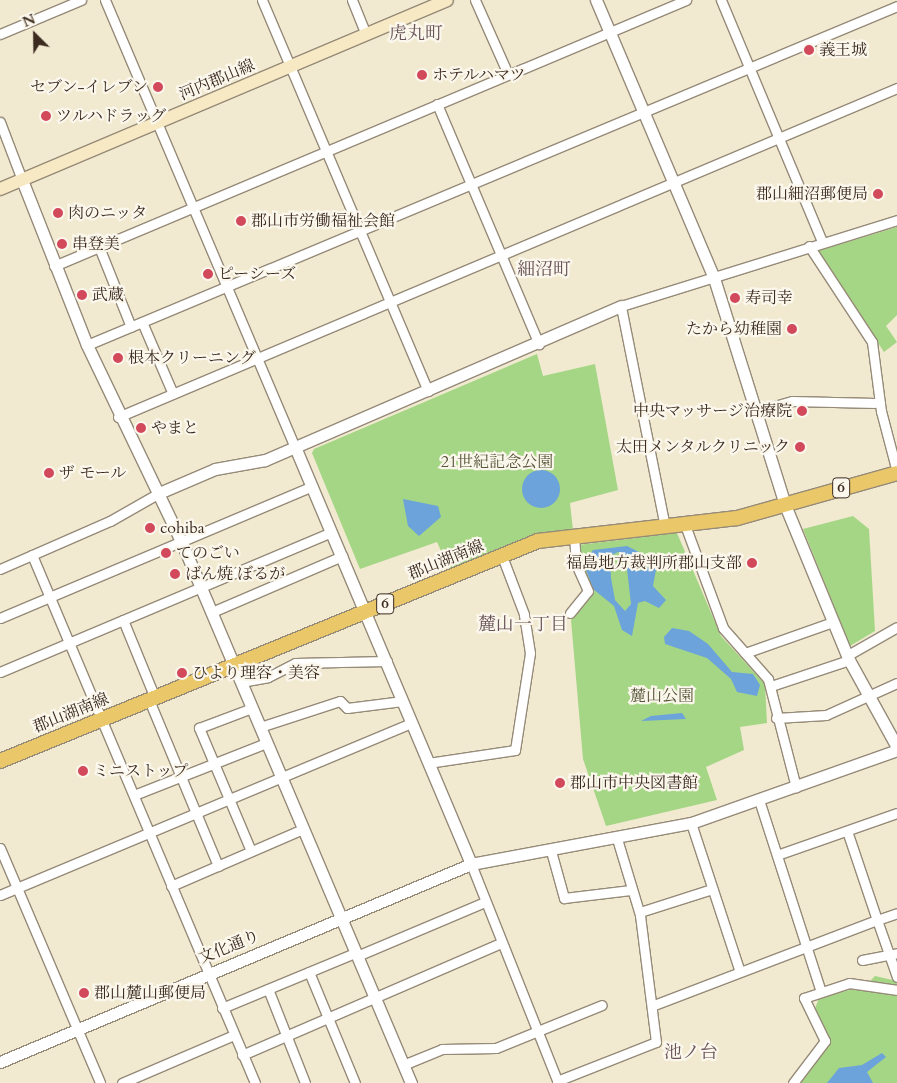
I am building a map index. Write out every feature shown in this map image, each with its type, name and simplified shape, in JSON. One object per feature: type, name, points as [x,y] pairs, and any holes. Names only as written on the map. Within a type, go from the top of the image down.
[{"type":"main road","name":"河内郡山線","points":[[0,189],[442,1]]},
{"type":"main road","name":"郡山湖南線","points":[[0,760],[546,539],[685,526],[784,505],[897,472]]},
{"type":"street","points":[[0,34],[81,0]]},
{"type":"street","points":[[104,0],[387,661],[411,723],[471,864],[557,1082],[656,1042],[654,1005],[640,912],[631,890],[617,839]]},
{"type":"street","points":[[262,0],[428,391]]},
{"type":"street","points":[[352,0],[366,34]]},
{"type":"street","points":[[475,0],[508,74]]},
{"type":"street","points":[[596,0],[713,275],[757,411],[784,505],[849,658],[897,748]]},
{"type":"street","points":[[54,266],[686,0]]},
{"type":"street","points":[[721,0],[822,241]]},
{"type":"street","points":[[87,346],[897,5],[894,0]]},
{"type":"street","points":[[118,417],[897,88]]},
{"type":"street","points":[[437,104],[539,344]]},
{"type":"street","points":[[0,122],[54,266],[87,346],[118,417],[159,493],[182,541],[410,1083]]},
{"type":"street","points":[[0,569],[110,521],[159,493],[215,469],[265,460],[539,344],[621,306],[822,241],[897,220]]},
{"type":"street","points":[[808,246],[872,342],[880,403],[897,472]]},
{"type":"street","points":[[99,247],[131,327]]},
{"type":"street","points":[[621,306],[665,527]]},
{"type":"street","points":[[142,322],[173,394]]},
{"type":"street","points":[[757,411],[792,401],[880,403]]},
{"type":"street","points":[[0,618],[312,486]]},
{"type":"street","points":[[685,526],[723,628],[765,672],[771,686],[776,718],[796,787]]},
{"type":"street","points":[[0,672],[332,532]]},
{"type":"street","points":[[570,613],[588,591],[576,564],[574,536]]},
{"type":"street","points":[[32,556],[255,1083]]},
{"type":"street","points":[[212,612],[342,556]]},
{"type":"street","points":[[428,762],[515,750],[530,653],[524,614],[502,556]]},
{"type":"street","points":[[123,620],[180,777],[218,866]]},
{"type":"street","points":[[745,653],[833,622]]},
{"type":"street","points":[[771,686],[849,658],[897,627]]},
{"type":"street","points":[[241,682],[268,677],[295,662],[387,661]]},
{"type":"street","points":[[776,718],[826,715],[869,698],[897,683]]},
{"type":"street","points":[[260,727],[340,701],[347,708],[403,701]]},
{"type":"street","points":[[251,852],[199,728],[252,708]]},
{"type":"street","points":[[0,896],[281,776],[411,723]]},
{"type":"street","points":[[134,795],[266,743]]},
{"type":"street","name":"文化通り","points":[[0,1062],[471,864],[617,839],[691,823],[796,787],[897,748]]},
{"type":"street","points":[[758,800],[808,944],[820,989]]},
{"type":"street","points":[[777,855],[897,813]]},
{"type":"street","points":[[691,823],[739,969]]},
{"type":"street","points":[[171,886],[303,829]]},
{"type":"street","points":[[847,831],[877,920],[893,953],[897,977]]},
{"type":"street","points":[[0,848],[100,1083]]},
{"type":"street","points":[[551,851],[564,898],[631,890]]},
{"type":"street","points":[[640,912],[712,889]]},
{"type":"street","points":[[222,1008],[485,902]]},
{"type":"street","points":[[654,1005],[739,969],[897,913]]},
{"type":"street","points":[[242,1055],[501,943]]},
{"type":"street","points":[[862,960],[893,953]]},
{"type":"street","points":[[309,972],[355,1083]]},
{"type":"street","points":[[793,1083],[825,1041],[804,1004],[804,998],[820,989],[868,983],[897,990]]},
{"type":"street","points":[[268,989],[306,1083]]},
{"type":"street","points":[[403,1065],[442,1049],[496,1048],[602,1005]]},
{"type":"street","points":[[122,1083],[234,1035]]},
{"type":"green space","points":[[897,227],[897,315],[886,326],[897,342],[884,352],[818,251]]},
{"type":"green space","name":"21世紀記念公園","points":[[537,354],[543,376],[595,364],[618,490],[570,503],[573,530],[450,571],[437,542],[360,569],[312,453],[314,449]]},
{"type":"green space","points":[[853,516],[869,529],[875,631],[850,646],[803,529]]},
{"type":"green space","name":"麓山公園","points":[[677,533],[721,636],[765,684],[767,723],[740,727],[744,750],[706,767],[717,800],[606,826],[583,759],[571,620],[590,590],[582,575],[578,545]]},
{"type":"green space","points":[[875,976],[897,981],[897,1083],[798,1083],[829,1045],[814,1011],[819,998],[865,986]]},
{"type":"water","points":[[541,470],[554,476],[560,489],[554,502],[541,508],[528,502],[522,489],[528,476]]},
{"type":"water","points":[[403,499],[438,506],[441,517],[419,536],[408,526]]},
{"type":"water","points":[[627,546],[643,554],[639,571],[657,564],[653,586],[666,600],[659,608],[645,601],[638,603],[632,636],[622,630],[614,606],[593,589],[584,564],[593,550]],"holes":[[[618,552],[632,557],[627,569],[631,604],[625,611],[615,600],[610,556]]]},
{"type":"water","points":[[672,628],[689,631],[708,644],[732,672],[753,674],[760,685],[757,696],[737,692],[731,679],[707,658],[665,644],[664,637]]},
{"type":"water","points":[[682,713],[686,719],[641,721],[651,716]]},
{"type":"water","points":[[882,1053],[886,1057],[867,1072],[873,1083],[827,1083],[839,1068],[862,1065]]},
{"type":"place","name":"義王城","points":[[809,50]]},
{"type":"place","name":"ホテルハマツ","points":[[422,75]]},
{"type":"place","name":"セブン-イレブン","points":[[158,87]]},
{"type":"place","name":"ツルハドラッグ","points":[[46,116]]},
{"type":"place","name":"郡山細沼郵便局","points":[[878,194]]},
{"type":"place","name":"肉のニッタ","points":[[58,213]]},
{"type":"place","name":"郡山市労働福祉会館","points":[[241,221]]},
{"type":"place","name":"串登美","points":[[62,244]]},
{"type":"place","name":"ピーシーズ","points":[[208,274]]},
{"type":"place","name":"武蔵","points":[[82,295]]},
{"type":"place","name":"寿司幸","points":[[735,298]]},
{"type":"place","name":"たから幼稚園","points":[[792,329]]},
{"type":"place","name":"根本クリーニング","points":[[118,358]]},
{"type":"place","name":"中央マッサージ治療院","points":[[802,411]]},
{"type":"place","name":"やまと","points":[[141,428]]},
{"type":"place","name":"太田メンタルクリニック","points":[[800,447]]},
{"type":"place","name":"ザ モール","points":[[49,473]]},
{"type":"place","name":"cohiba","points":[[150,528]]},
{"type":"place","name":"てのごい","points":[[166,553]]},
{"type":"place","name":"福島地方裁判所郡山支部","points":[[752,563]]},
{"type":"place","name":"ばん焼 ぼるが","points":[[175,574]]},
{"type":"place","name":"ひより理容・美容","points":[[182,673]]},
{"type":"place","name":"ミニストップ","points":[[83,771]]},
{"type":"place","name":"郡山市中央図書館","points":[[560,783]]},
{"type":"place","name":"郡山麓山郵便局","points":[[84,993]]},
{"type":"district","name":"虎丸町","points":[[416,34]]},
{"type":"district","name":"細沼町","points":[[544,270]]},
{"type":"district","name":"麓山一丁目","points":[[523,625]]},
{"type":"district","name":"池ノ台","points":[[691,1053]]}]
